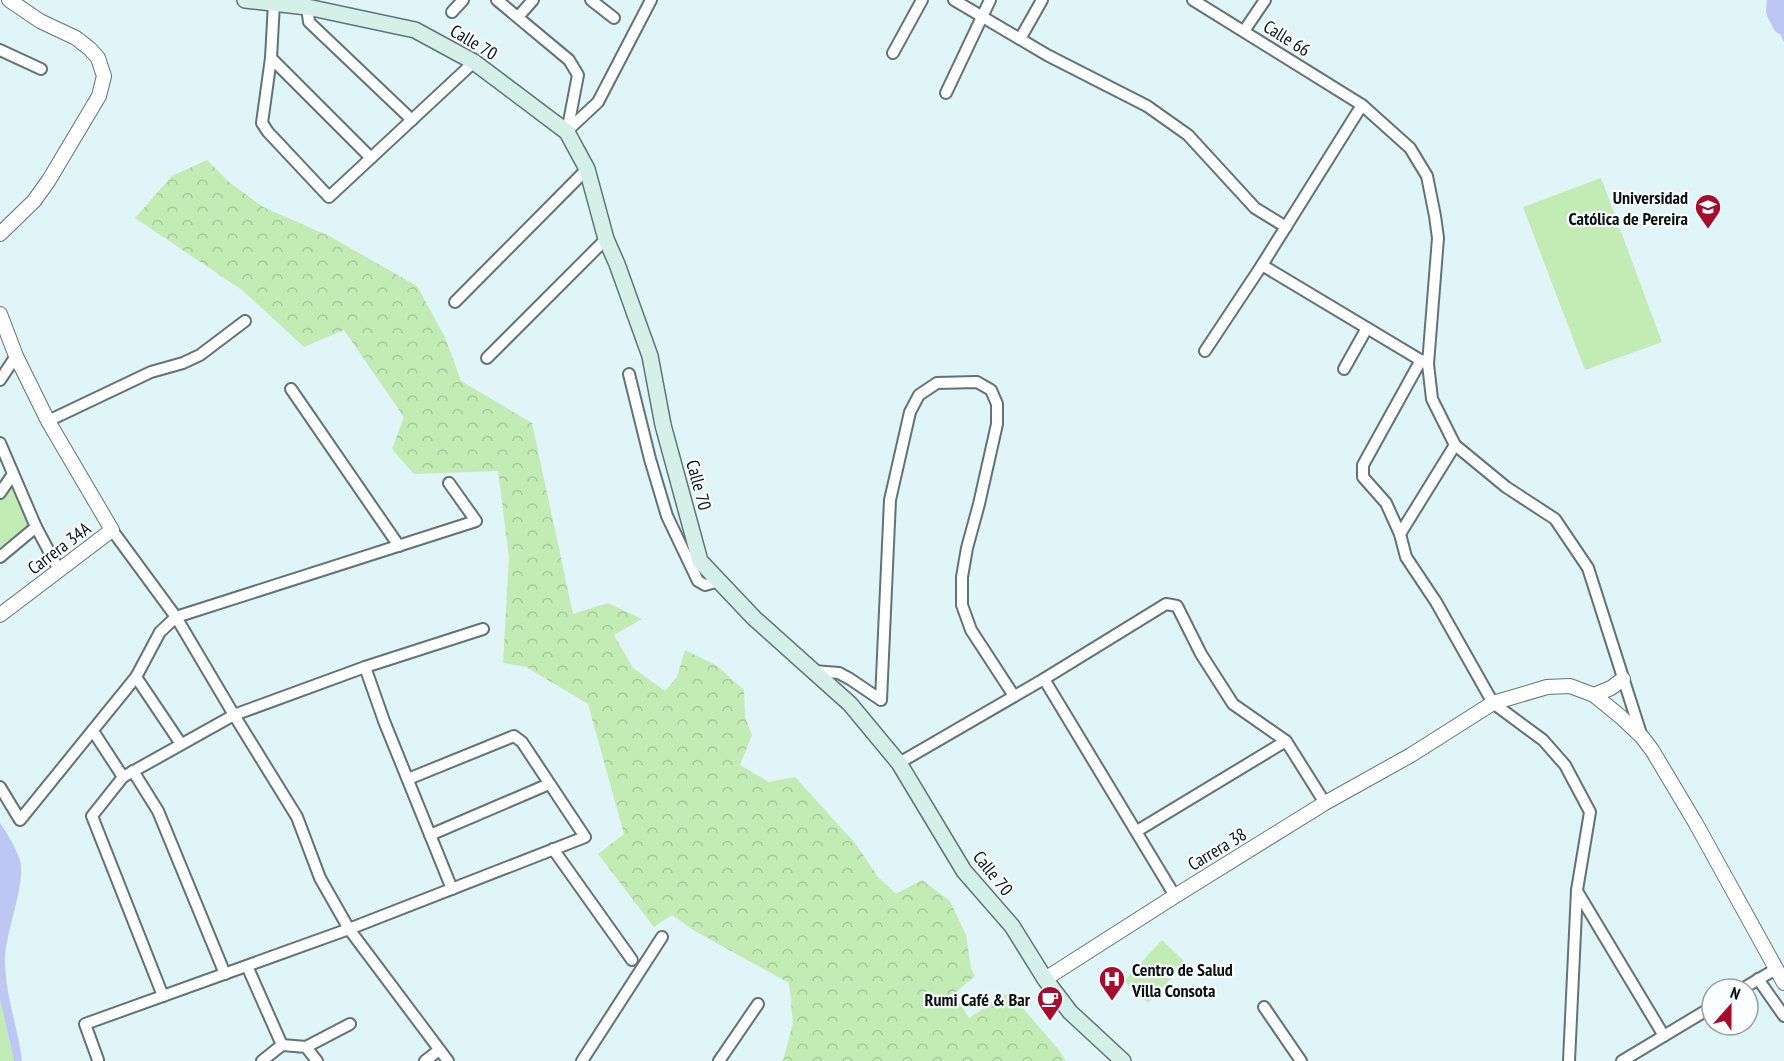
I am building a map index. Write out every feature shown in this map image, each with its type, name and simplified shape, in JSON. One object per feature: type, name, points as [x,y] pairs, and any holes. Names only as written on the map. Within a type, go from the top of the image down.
[{"type":"main road","name":"Calle 70","points":[[245,0],[306,7],[415,30],[474,62],[567,132],[587,169],[606,238],[650,356],[663,425],[700,561],[754,618],[850,704],[899,763],[964,871],[1012,926],[1045,979],[1070,1012],[1124,1061]]},
{"type":"street","points":[[0,234],[34,201],[49,180],[96,103],[102,90],[104,76],[98,58],[90,49],[75,38],[40,21],[9,0]]},
{"type":"street","points":[[452,12],[463,0]]},
{"type":"street","points":[[497,0],[569,60],[578,75],[567,132]]},
{"type":"street","points":[[518,17],[533,0]]},
{"type":"street","points":[[591,0],[614,18]]},
{"type":"street","points":[[567,132],[598,102],[651,0]]},
{"type":"street","points":[[892,53],[922,0]]},
{"type":"street","points":[[954,0],[1020,39],[1147,106],[1188,135],[1255,208],[1286,227]]},
{"type":"street","points":[[946,93],[990,0]]},
{"type":"street","points":[[1020,39],[1042,0]]},
{"type":"street","name":"Calle 66","points":[[1195,0],[1362,105],[1410,148],[1427,176],[1438,238],[1424,362]]},
{"type":"street","points":[[1244,31],[1265,0]]},
{"type":"street","points":[[274,3],[271,58],[262,123],[329,197],[474,62]]},
{"type":"street","points":[[306,7],[309,22],[412,120]]},
{"type":"street","points":[[0,50],[41,69]]},
{"type":"street","points":[[271,58],[371,158]]},
{"type":"street","points":[[1205,351],[1362,105]]},
{"type":"street","points":[[455,302],[587,169]]},
{"type":"street","points":[[487,358],[606,238]]},
{"type":"street","points":[[1262,265],[1424,362],[1432,399],[1455,445],[1506,487],[1555,519],[1588,568],[1642,737]]},
{"type":"street","points":[[0,314],[16,356],[48,421],[112,531],[176,617],[297,817],[320,878],[349,929],[448,1061]]},
{"type":"street","points":[[48,421],[151,372],[183,363],[200,355],[245,321]]},
{"type":"street","points":[[1344,369],[1367,328]]},
{"type":"street","points":[[0,380],[16,356]]},
{"type":"street","points":[[1424,362],[1363,465],[1363,477],[1386,503],[1400,534],[1406,556],[1436,602],[1493,703],[1543,740],[1565,765],[1590,812],[1577,890],[1569,1061]]},
{"type":"street","points":[[629,374],[667,516],[698,581],[705,585],[719,582]]},
{"type":"street","points":[[813,671],[839,673],[881,700],[890,500],[910,412],[919,395],[937,383],[977,382],[991,390],[998,404],[997,424],[962,577],[962,605],[971,630],[1014,696]]},
{"type":"street","points":[[291,389],[399,546]]},
{"type":"street","points":[[0,443],[36,527],[59,570]]},
{"type":"street","points":[[1400,534],[1455,445]]},
{"type":"street","points":[[0,493],[13,474]]},
{"type":"street","points":[[0,787],[20,820],[136,677],[160,632],[176,617],[476,521],[449,483]]},
{"type":"street","points":[[0,558],[36,527]]},
{"type":"street","name":"Carrera 34A","points":[[0,615],[112,531]]},
{"type":"street","points":[[899,763],[1044,679],[1166,604],[1172,604],[1178,606],[1201,654],[1233,704],[1286,741],[1325,803]]},
{"type":"street","points":[[163,996],[92,816],[123,777],[234,715],[365,667],[483,629]]},
{"type":"street","points":[[365,667],[384,721],[452,888]]},
{"type":"street","points":[[136,677],[181,744]]},
{"type":"street","points":[[1044,679],[1175,896]]},
{"type":"street","points":[[1623,679],[1611,688],[1594,695],[1621,717],[1652,750],[1695,822],[1784,983]]},
{"type":"street","name":"Carrera 38","points":[[1045,979],[1325,803],[1411,755],[1493,703],[1547,687],[1570,686],[1594,695]]},
{"type":"street","points":[[95,728],[123,777]]},
{"type":"street","points":[[98,1060],[85,1024],[349,929],[585,837],[522,742],[514,736],[408,779]]},
{"type":"street","points":[[1137,831],[1286,741]]},
{"type":"street","points":[[133,771],[158,811],[225,974]]},
{"type":"street","points":[[429,835],[549,784]]},
{"type":"street","points":[[554,849],[632,960]]},
{"type":"street","points":[[1577,890],[1664,1035]]},
{"type":"street","points":[[582,1061],[662,937]]},
{"type":"street","points":[[247,966],[282,1045]]},
{"type":"street","points":[[1760,978],[1776,969]]},
{"type":"street","points":[[1760,982],[1784,1016]]},
{"type":"street","points":[[719,1061],[758,1004]]},
{"type":"street","points":[[1264,1007],[1301,1061]]},
{"type":"street","points":[[1622,1061],[1700,1014]]},
{"type":"street","points":[[262,1061],[282,1045],[306,1047],[350,1024]]},
{"type":"street","points":[[306,1047],[317,1061]]},
{"type":"street","points":[[425,1061],[439,1050]]},
{"type":"green space","points":[[207,160],[229,182],[263,207],[329,236],[417,286],[445,337],[461,381],[532,423],[573,614],[608,603],[642,619],[614,635],[633,668],[665,691],[677,677],[685,650],[716,665],[744,690],[745,717],[752,735],[740,765],[769,782],[795,777],[855,843],[878,877],[896,894],[922,880],[950,901],[966,935],[971,968],[975,976],[954,994],[969,1018],[1009,992],[1066,1061],[783,1061],[793,1023],[789,983],[693,930],[672,915],[654,927],[598,854],[624,834],[588,704],[526,667],[503,663],[509,557],[498,471],[414,474],[392,449],[404,417],[344,330],[304,347],[242,290],[135,218],[172,176]]},
{"type":"green space","points":[[1601,178],[1662,342],[1585,370],[1523,207]]},
{"type":"green space","points":[[13,474],[36,527],[0,557],[0,493]]},
{"type":"green space","points":[[1162,940],[1186,963],[1148,1003],[1124,981]]},
{"type":"green space","points":[[0,999],[14,1061],[0,1061]]},
{"type":"water","points":[[1784,2],[1784,42],[1777,22]]},
{"type":"water","points":[[0,823],[20,860],[20,883],[5,961],[7,986],[22,1061],[14,1061],[0,999]]},
{"type":"waterway","points":[[1779,0],[1778,11],[1784,23]]},
{"type":"place","name":"Universidad Católica de Pereira","points":[[1708,230]]},
{"type":"place","name":"Centro de Salud Villa Consota","points":[[1112,1002]]},
{"type":"place","name":"Rumi Café & Bar","points":[[1050,1022]]}]
